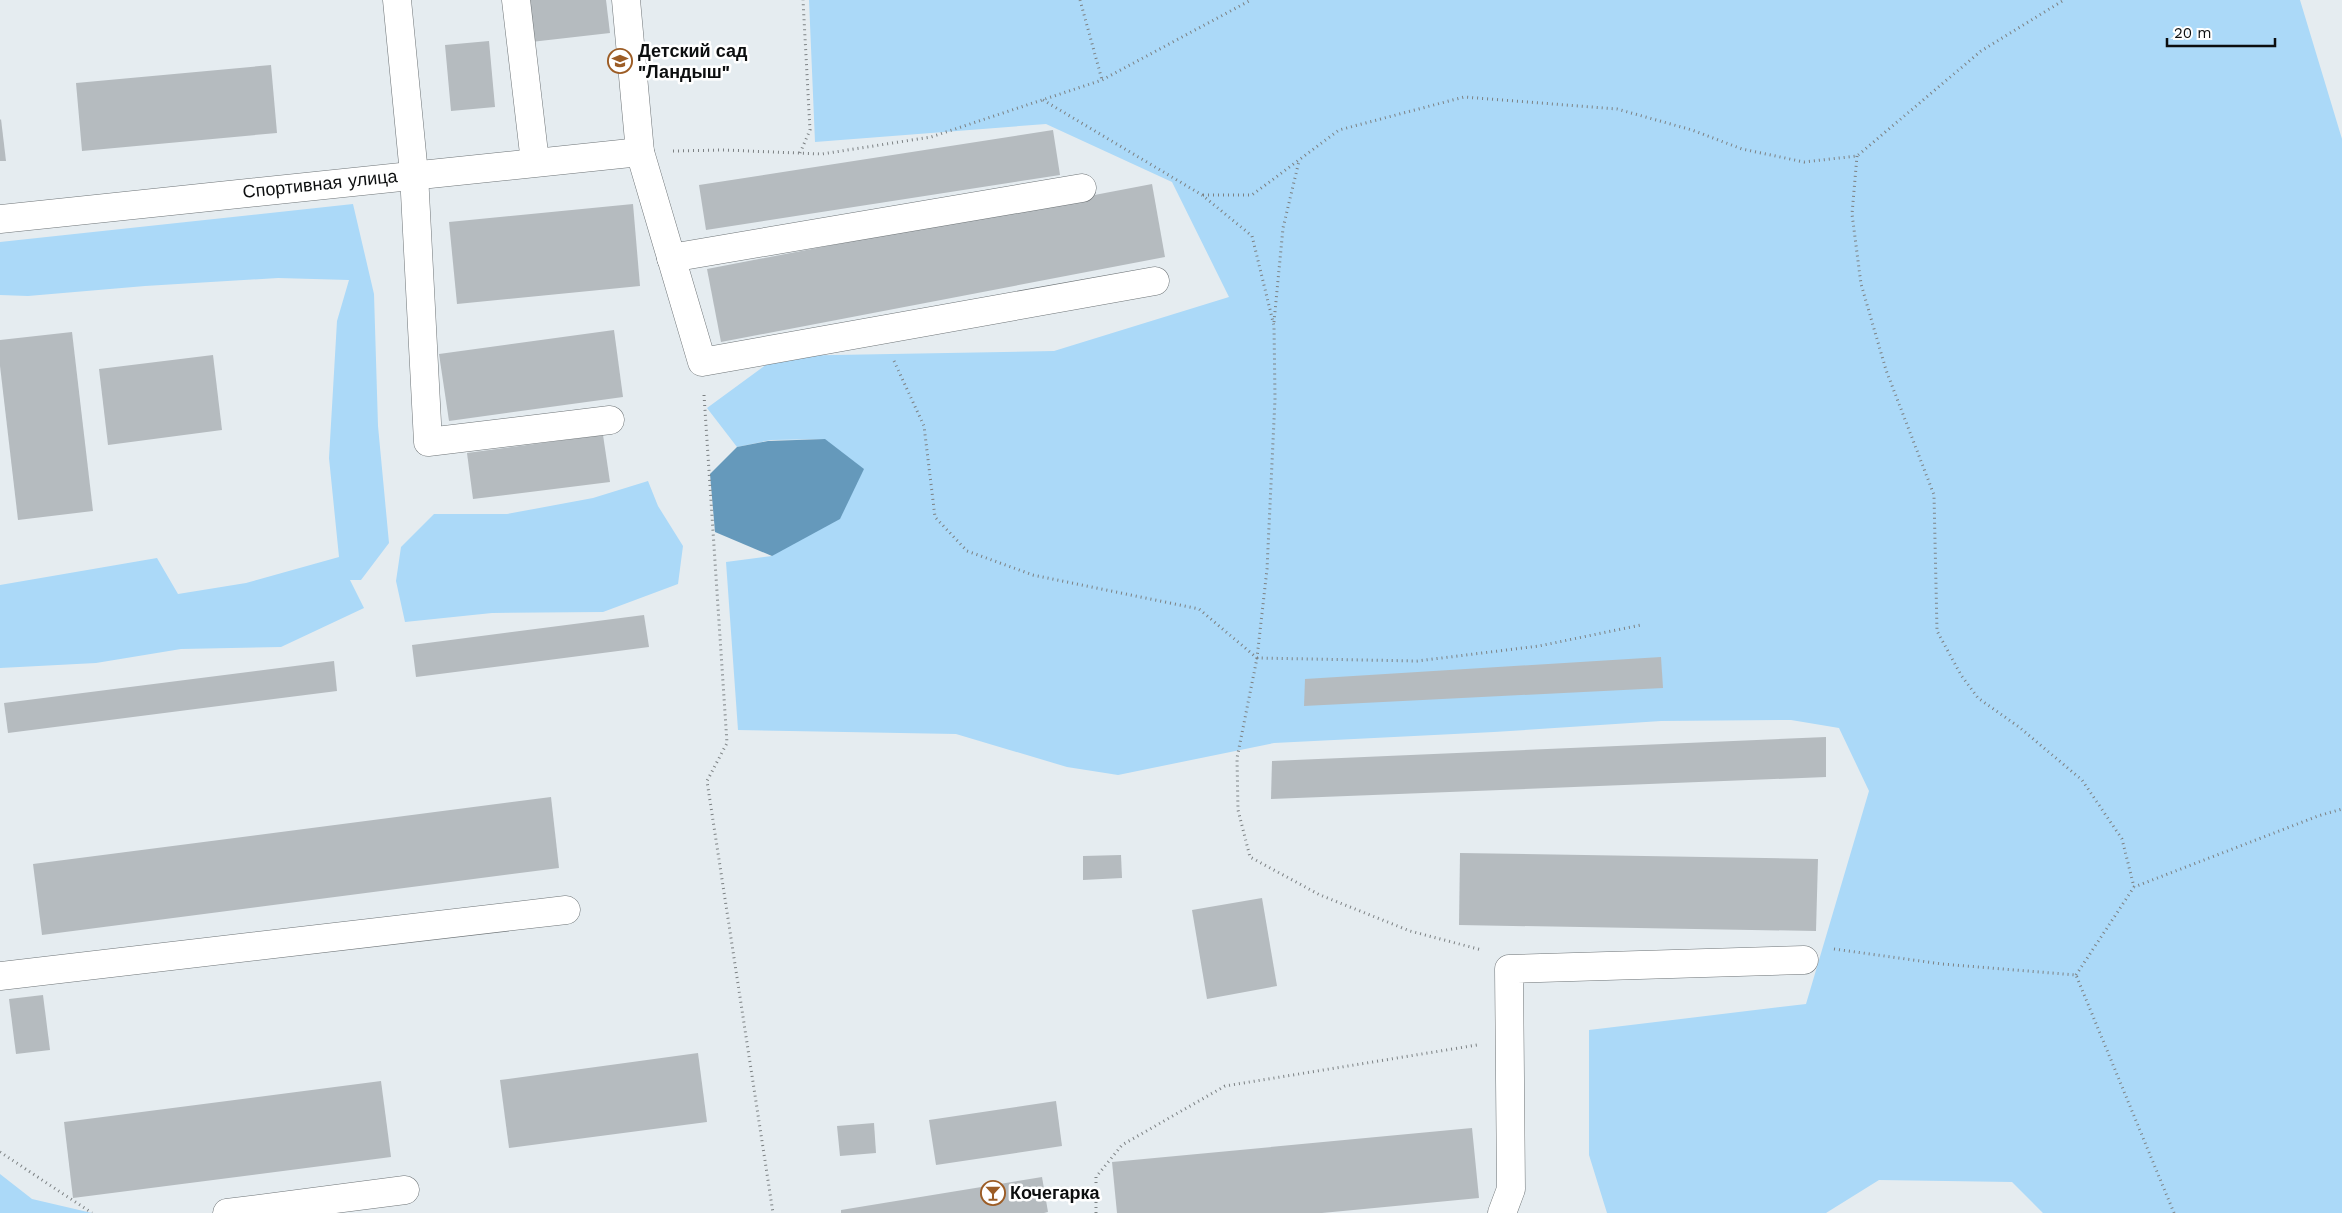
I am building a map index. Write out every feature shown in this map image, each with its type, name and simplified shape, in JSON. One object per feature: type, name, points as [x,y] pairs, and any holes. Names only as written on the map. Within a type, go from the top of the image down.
[{"type":"street","points":[[397,0],[414,174],[428,442],[610,420]]},
{"type":"street","points":[[516,0],[535,162]]},
{"type":"street","points":[[626,0],[640,152],[702,362],[1155,281]]},
{"type":"street","name":"Спортивная улица","points":[[0,218],[640,152]]},
{"type":"street","points":[[671,258],[1082,188]]},
{"type":"street","points":[[0,976],[566,910]]},
{"type":"street","points":[[1502,1213],[1511,1189],[1509,969],[1814,954]]},
{"type":"street","points":[[227,1213],[405,1190]]},
{"type":"path","points":[[800,153],[810,130],[804,0]]},
{"type":"path","points":[[1080,0],[1102,80]]},
{"type":"path","points":[[640,152],[724,150],[822,154],[931,137],[1102,80],[1252,0]]},
{"type":"path","points":[[1202,195],[1252,195],[1339,130],[1464,96],[1617,109],[1692,130],[1742,149],[1804,162],[1857,156],[1981,52],[2064,0]]},
{"type":"path","points":[[1043,100],[1202,195],[1252,236],[1274,326]]},
{"type":"path","points":[[1857,156],[1852,214],[1861,284],[1886,370],[1934,495],[1937,630],[1961,675],[1978,698],[2019,727],[2082,780],[2122,839],[2134,886]]},
{"type":"path","points":[[1299,160],[1283,228],[1274,326],[1274,400],[1267,569],[1257,658],[1237,758],[1238,810],[1250,857],[1330,899],[1410,931],[1482,950]]},
{"type":"path","points":[[879,330],[924,426],[935,518],[967,550],[1033,576],[1199,609],[1257,658],[1417,661],[1538,646],[1641,625]]},
{"type":"path","points":[[702,362],[727,743],[707,780],[772,1213]]},
{"type":"path","points":[[2076,975],[2134,886],[2318,816],[2342,809]]},
{"type":"path","points":[[1814,954],[2076,975]]},
{"type":"path","points":[[2076,975],[2174,1213]]},
{"type":"path","points":[[1096,1213],[1096,1177],[1122,1145],[1226,1086],[1478,1044]]},
{"type":"path","points":[[0,1152],[92,1213]]},
{"type":"shaded area","points":[[809,0],[2300,0],[2342,139],[2342,1213],[2043,1213],[2012,1182],[1879,1180],[1826,1213],[1607,1213],[1589,1155],[1589,1030],[1806,1004],[1869,791],[1839,728],[1791,720],[1661,721],[1494,732],[1274,743],[1118,775],[1067,767],[956,734],[738,730],[726,562],[772,556],[825,439],[771,440],[737,447],[707,408],[778,356],[1054,351],[1229,297],[1172,182],[1046,124],[815,142]]},
{"type":"shaded area","points":[[353,204],[374,294],[378,426],[389,543],[361,580],[350,580],[364,608],[281,647],[181,649],[96,663],[0,668],[0,585],[157,558],[178,594],[246,583],[339,557],[329,458],[337,321],[349,280],[278,278],[145,286],[28,296],[0,295],[0,242]]},
{"type":"shaded area","points":[[825,439],[864,469],[840,519],[772,556],[715,532],[710,474],[737,447],[768,441]]},
{"type":"shaded area","points":[[648,481],[658,506],[683,546],[678,584],[603,612],[492,613],[405,622],[396,581],[401,547],[434,514],[507,514],[593,498]]},
{"type":"shaded area","points":[[0,1174],[32,1199],[92,1213],[0,1213]]},
{"type":"building","points":[[526,0],[606,0],[610,33],[531,42]]},
{"type":"building","points":[[489,41],[495,107],[451,111],[445,45]]},
{"type":"building","points":[[271,65],[277,133],[82,151],[76,83]]},
{"type":"building","points":[[1,119],[6,161],[0,161]]},
{"type":"building","points":[[1053,130],[1060,175],[706,230],[699,185]]},
{"type":"building","points":[[1152,184],[1165,257],[721,342],[707,269]]},
{"type":"building","points":[[633,204],[640,286],[457,304],[449,222]]},
{"type":"building","points":[[614,330],[623,397],[449,421],[439,354]]},
{"type":"building","points":[[72,332],[93,511],[18,520],[0,366],[0,340]]},
{"type":"building","points":[[213,355],[222,430],[108,445],[99,369]]},
{"type":"building","points":[[603,435],[610,482],[473,499],[467,453]]},
{"type":"building","points":[[644,615],[649,647],[416,677],[412,645]]},
{"type":"building","points":[[1661,657],[1663,688],[1304,706],[1305,679]]},
{"type":"building","points":[[334,661],[337,691],[8,733],[4,703]]},
{"type":"building","points":[[1826,737],[1826,777],[1271,799],[1272,761]]},
{"type":"building","points":[[551,797],[559,868],[42,935],[33,864]]},
{"type":"building","points":[[1460,853],[1818,859],[1816,931],[1459,925]]},
{"type":"building","points":[[1121,855],[1122,878],[1083,880],[1083,856]]},
{"type":"building","points":[[1262,898],[1277,986],[1207,999],[1192,910]]},
{"type":"building","points":[[43,995],[50,1050],[16,1054],[9,999]]},
{"type":"building","points":[[698,1053],[707,1122],[509,1148],[500,1080]]},
{"type":"building","points":[[381,1081],[391,1157],[73,1198],[64,1122]]},
{"type":"building","points":[[1056,1101],[1062,1146],[936,1165],[929,1120]]},
{"type":"building","points":[[874,1123],[876,1153],[840,1156],[837,1126]]},
{"type":"building","points":[[1472,1128],[1479,1198],[1322,1213],[1117,1213],[1112,1162]]},
{"type":"building","name":"Кочегарка","points":[[1042,1177],[1048,1212],[1044,1213],[841,1213],[841,1210]]},
{"type":"place","name":"Детский сад \"Ландыш\"","points":[[620,61]]},
{"type":"place","name":"Кочегарка","points":[[993,1193]]}]
